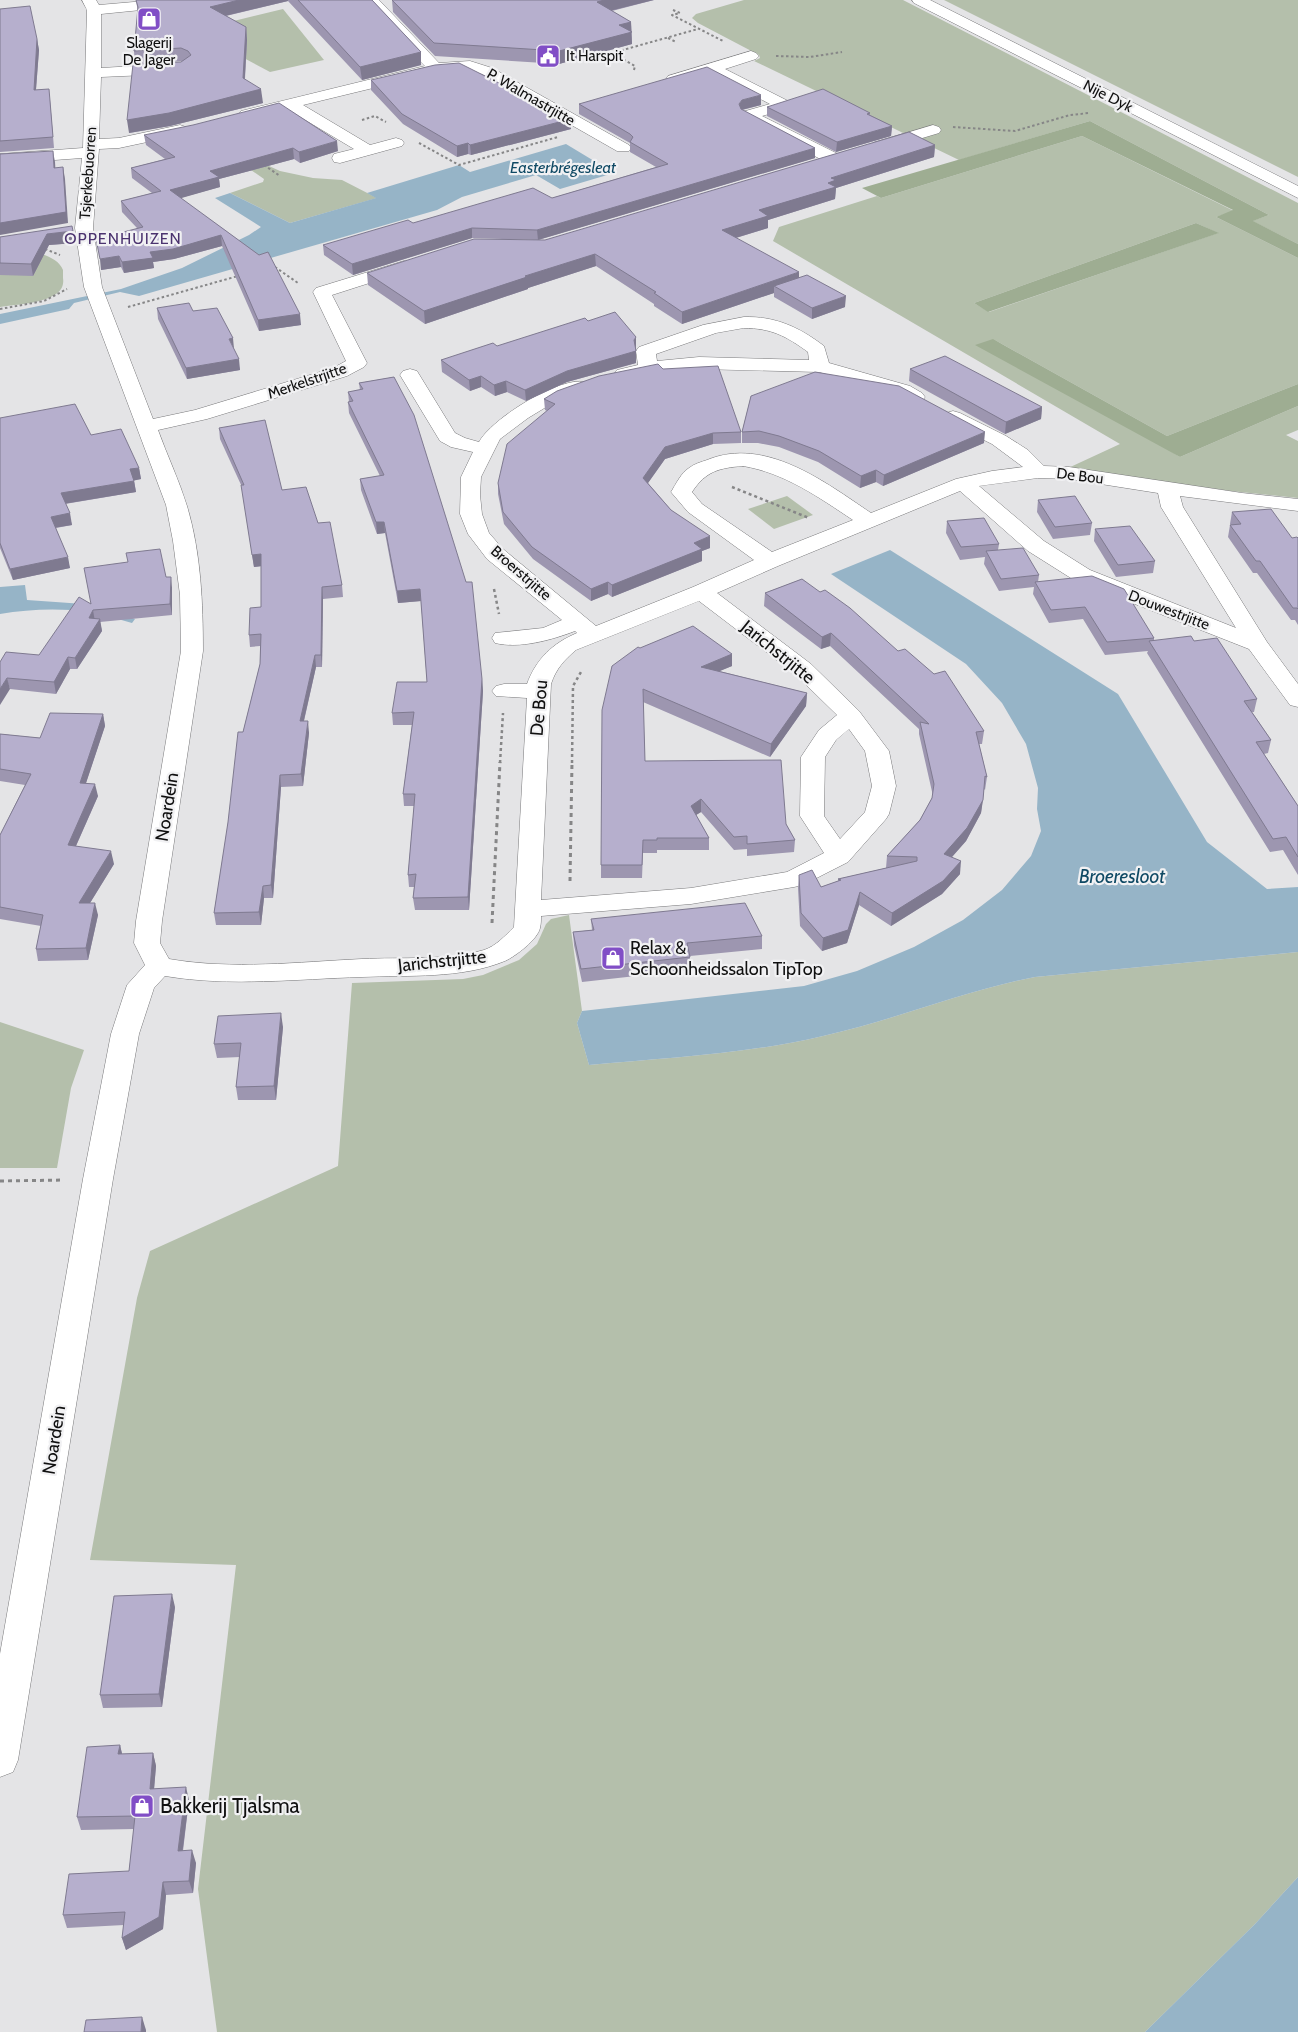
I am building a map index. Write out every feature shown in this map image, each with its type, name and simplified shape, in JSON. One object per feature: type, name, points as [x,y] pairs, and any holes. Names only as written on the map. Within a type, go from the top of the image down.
[{"type":"street","points":[[91,5],[161,4],[177,0]]},
{"type":"street","name":"Nije Dyk","points":[[919,0],[1298,193]]},
{"type":"street","points":[[376,4],[399,4]]},
{"type":"street","points":[[376,4],[435,68]]},
{"type":"street","name":"Tsjerkebuorren","points":[[91,5],[93,73],[91,149],[84,228],[96,296],[145,427]]},
{"type":"street","points":[[662,82],[751,56]]},
{"type":"street","name":"P. Walmastrjitte","points":[[233,118],[435,68],[458,66],[480,68],[523,90],[556,112],[623,148]]},
{"type":"street","points":[[93,73],[183,68]]},
{"type":"street","points":[[712,68],[784,105],[748,115],[834,159]]},
{"type":"street","points":[[288,104],[369,151]]},
{"type":"street","points":[[556,112],[575,106]]},
{"type":"street","points":[[0,159],[91,149],[196,127]]},
{"type":"street","points":[[815,164],[933,130]]},
{"type":"street","points":[[340,158],[396,143]]},
{"type":"street","points":[[65,231],[84,228]]},
{"type":"street","points":[[322,292],[419,262]]},
{"type":"street","points":[[70,265],[90,264]]},
{"type":"street","name":"Merkelstrjitte","points":[[145,427],[200,415],[340,372],[357,363],[322,292]]},
{"type":"street","points":[[648,368],[646,351],[731,323],[751,321],[773,325],[802,339],[817,350],[820,366]]},
{"type":"street","name":"Broerstrjitte","points":[[585,628],[495,554],[479,534],[472,514],[471,477],[492,436],[521,414],[549,397],[598,379],[648,368],[699,364],[820,366],[903,390],[1014,449],[1031,462],[1038,472]]},
{"type":"street","points":[[410,375],[446,437],[458,443],[485,449]]},
{"type":"street","name":"Noardein","points":[[0,1760],[5,1702],[125,1034],[141,985],[159,966],[147,943],[149,921],[192,651],[193,611],[183,532],[176,505],[145,427]]},
{"type":"street","points":[[770,560],[695,508],[681,492],[696,472],[724,461],[758,461],[791,472],[869,521]]},
{"type":"street","name":"De Bou","points":[[527,909],[538,691],[543,670],[585,628],[701,592],[770,560],[963,483],[1038,472],[1069,473],[1168,489],[1298,505]]},
{"type":"street","name":"Douwestrjitte","points":[[963,483],[1036,546],[1082,575],[1257,644]]},
{"type":"street","name":"Douwestrjitte","points":[[1168,489],[1172,507],[1257,644],[1298,700]]},
{"type":"street","name":"Jarichstrjitte","points":[[159,966],[187,972],[239,973],[446,964],[486,958],[510,949],[527,929],[527,909],[692,896],[794,879],[839,856],[877,814],[884,786],[877,751],[851,716],[803,669],[701,592]]},
{"type":"street","points":[[503,638],[585,628]]},
{"type":"street","points":[[504,691],[538,691]]},
{"type":"street","points":[[839,856],[812,816],[813,757],[827,735],[851,716]]},
{"type":"path","points":[[673,10],[680,13],[672,15],[751,56],[810,57],[842,52]]},
{"type":"path","points":[[634,70],[635,66],[612,53],[699,29]]},
{"type":"path","points":[[667,38],[676,42]]},
{"type":"path","points":[[933,130],[968,126],[1008,132],[1073,114],[1097,114]]},
{"type":"path","points":[[332,128],[375,116],[390,125]]},
{"type":"path","points":[[412,139],[458,165],[587,129]]},
{"type":"path","points":[[263,165],[280,176]]},
{"type":"path","points":[[0,309],[41,302],[58,296],[69,287],[70,265],[63,256],[43,249]]},
{"type":"path","points":[[273,266],[307,289],[322,292]]},
{"type":"path","points":[[127,308],[239,275]]},
{"type":"path","points":[[696,472],[817,522]]},
{"type":"path","points":[[495,554],[491,568],[503,638]]},
{"type":"path","points":[[570,905],[574,686],[582,670]]},
{"type":"path","points":[[491,925],[493,920],[504,691]]},
{"type":"path","points":[[0,1181],[98,1179]]},
{"type":"green space","points":[[744,0],[903,0],[1298,203],[1298,244],[1252,221],[1269,215],[1090,121],[959,160],[754,61],[760,58],[759,55],[692,18],[696,14]]},
{"type":"green space","points":[[944,0],[1298,0],[1298,177]]},
{"type":"green space","points":[[283,9],[324,60],[270,72],[193,31]]},
{"type":"green space","points":[[1090,121],[1269,215],[1253,221],[1298,244],[1298,258],[1216,217],[1233,210],[1082,136],[881,198],[862,188]]},
{"type":"green space","points":[[202,136],[280,171],[313,178],[342,180],[377,198],[290,223],[230,193],[263,182],[264,179]]},
{"type":"green space","points":[[1082,136],[1234,211],[1216,217],[1298,258],[1298,384],[1167,436],[993,339],[1180,457],[1298,406],[1298,430],[1286,435],[1298,441],[1298,498],[1066,469],[1120,444],[773,241],[779,227],[877,196],[881,198]],"holes":[[[1196,223],[1218,233],[989,312],[974,303]]]},
{"type":"green space","points":[[1196,223],[1219,233],[988,312],[974,303]]},
{"type":"green space","points":[[0,247],[35,252],[52,259],[63,270],[61,289],[56,294],[43,300],[0,307]]},
{"type":"green space","points":[[993,339],[1167,436],[1298,384],[1298,406],[1180,457],[975,345]]},
{"type":"green space","points":[[787,496],[813,515],[774,529],[748,509]]},
{"type":"green space","points":[[569,915],[582,1011],[577,1023],[589,1065],[707,1055],[794,1042],[876,1022],[982,990],[1035,977],[1298,952],[1298,1877],[1255,1924],[1145,2032],[217,2032],[198,1889],[236,1565],[90,1560],[137,1298],[150,1251],[338,1166],[352,983],[463,979],[483,975],[519,960],[537,944],[546,924],[551,919]]},
{"type":"green space","points":[[0,1022],[84,1050],[71,1088],[57,1168],[0,1168]]},
{"type":"water","name":"Easterbrégesleat","points":[[566,144],[614,173],[560,189],[536,175],[462,197],[437,210],[139,296],[120,292],[74,303],[69,309],[0,324],[0,314],[121,289],[182,268],[249,235],[261,227],[215,198],[230,193],[290,223],[376,198],[367,193],[459,165],[470,172]]},
{"type":"water","name":"Broeresloot","points":[[890,550],[1118,694],[1207,842],[1267,889],[1298,887],[1298,952],[1035,977],[982,990],[876,1022],[794,1042],[707,1055],[589,1065],[577,1023],[582,1011],[804,986],[857,971],[914,947],[963,920],[1002,890],[1031,856],[1041,831],[1037,809],[1038,788],[1026,744],[1002,703],[966,664],[831,574]]},
{"type":"water","points":[[25,585],[27,600],[98,605],[135,619],[132,623],[106,615],[68,610],[34,610],[0,614],[0,587]]},
{"type":"water","points":[[1298,1877],[1298,2032],[1145,2032],[1255,1924]]},
{"type":"building","points":[[136,0],[239,0],[210,7],[246,27],[243,78],[261,89],[169,113],[127,120],[133,64],[181,62],[191,55],[188,51],[181,48],[134,51],[138,7]]},
{"type":"building","points":[[298,0],[372,0],[421,52],[360,67]]},
{"type":"building","points":[[392,0],[604,0],[597,2],[631,22],[619,25],[632,32],[559,51],[434,43]]},
{"type":"building","points":[[30,6],[37,39],[34,90],[49,89],[53,137],[0,141],[0,9]]},
{"type":"building","points":[[459,63],[571,119],[470,145],[468,143],[457,146],[402,114],[371,80],[435,65]]},
{"type":"building","points":[[707,67],[761,95],[742,100],[739,104],[741,109],[815,148],[537,230],[472,228],[352,264],[323,245],[408,220],[413,223],[533,188],[552,198],[668,164],[630,142],[633,137],[630,134],[579,104]]},
{"type":"building","points":[[823,89],[892,126],[837,142],[767,107]]},
{"type":"building","points":[[279,103],[337,141],[299,152],[293,148],[210,171],[219,177],[170,190],[259,255],[268,252],[300,314],[258,320],[221,235],[173,249],[150,252],[153,258],[122,262],[119,256],[100,259],[96,239],[143,227],[121,201],[161,191],[131,168],[175,157],[144,135],[193,125]]},
{"type":"building","points":[[909,132],[935,145],[831,178],[836,180],[828,183],[836,187],[759,210],[768,216],[722,230],[799,272],[682,312],[654,293],[656,292],[595,254],[424,311],[367,273],[474,239],[545,240]]},
{"type":"building","points":[[53,151],[54,168],[63,167],[66,212],[0,223],[0,154]]},
{"type":"building","points":[[72,226],[73,231],[47,234],[31,264],[0,263],[0,237]]},
{"type":"building","points":[[807,275],[846,296],[812,308],[774,286]]},
{"type":"building","points":[[189,303],[193,311],[217,308],[233,338],[229,339],[239,359],[186,368],[157,308]]},
{"type":"building","points":[[615,312],[636,337],[634,340],[636,351],[567,371],[525,390],[506,381],[494,385],[481,376],[469,380],[441,360],[493,343],[497,346],[585,318],[588,321]]},
{"type":"building","points":[[945,356],[1042,407],[1006,422],[910,369]]},
{"type":"building","points":[[658,364],[663,369],[718,366],[741,432],[713,433],[665,447],[643,478],[671,510],[710,536],[694,543],[702,549],[612,585],[608,582],[591,589],[532,547],[503,512],[498,483],[507,444],[555,404],[544,399],[557,391],[599,376]]},
{"type":"building","points":[[815,372],[899,386],[985,432],[884,475],[876,470],[861,476],[819,451],[779,436],[759,431],[742,432],[751,396]]},
{"type":"building","points":[[394,377],[414,415],[466,582],[472,582],[482,679],[468,897],[413,898],[416,874],[408,875],[415,794],[403,794],[414,712],[392,713],[397,682],[427,682],[420,589],[397,591],[384,522],[376,522],[360,479],[384,475],[348,402],[353,401],[348,392],[363,389],[359,383]]},
{"type":"building","points":[[75,404],[91,435],[121,429],[139,468],[130,469],[134,481],[61,493],[70,513],[51,517],[68,557],[10,569],[0,543],[0,418]]},
{"type":"building","points":[[265,420],[282,490],[306,487],[318,523],[330,522],[342,585],[322,587],[321,655],[315,655],[300,721],[308,721],[301,774],[280,775],[271,885],[263,886],[259,912],[214,913],[228,822],[238,732],[243,732],[260,664],[261,634],[249,635],[250,608],[261,607],[261,554],[252,555],[241,485],[244,485],[219,428]]},
{"type":"building","points":[[1075,496],[1092,523],[1055,527],[1038,500]]},
{"type":"building","points":[[1271,509],[1292,538],[1298,538],[1298,609],[1293,608],[1260,561],[1256,561],[1230,525],[1241,524],[1232,512]]},
{"type":"building","points":[[984,518],[999,544],[961,547],[947,521]]},
{"type":"building","points":[[1130,526],[1155,561],[1118,565],[1095,529]]},
{"type":"building","points":[[1023,548],[1039,575],[1001,579],[986,551]]},
{"type":"building","points":[[160,549],[166,577],[171,577],[170,604],[93,610],[89,618],[100,619],[75,658],[68,657],[54,682],[7,678],[0,689],[0,662],[6,652],[39,655],[79,597],[91,604],[84,568],[128,562],[126,553]]},
{"type":"building","points":[[1092,576],[1124,589],[1154,638],[1107,642],[1085,607],[1051,610],[1035,582]]},
{"type":"building","points":[[802,579],[820,592],[825,590],[850,608],[898,651],[905,649],[934,674],[945,671],[984,731],[976,732],[987,777],[985,776],[983,800],[967,828],[944,854],[961,861],[943,881],[892,913],[860,892],[848,930],[823,938],[801,913],[799,875],[812,870],[821,887],[841,880],[838,879],[917,861],[917,857],[887,856],[920,820],[932,798],[934,784],[920,722],[929,724],[831,633],[822,637],[765,593]]},
{"type":"building","points":[[693,626],[732,654],[701,667],[807,693],[771,744],[643,689],[645,761],[781,760],[786,824],[795,840],[747,844],[747,836],[734,837],[701,799],[691,806],[709,838],[657,838],[657,840],[643,840],[642,865],[601,865],[602,710],[612,666],[638,647],[640,648]]},
{"type":"building","points":[[1191,636],[1194,641],[1217,638],[1257,699],[1244,701],[1271,740],[1256,742],[1298,806],[1298,857],[1286,837],[1273,839],[1149,641]]},
{"type":"building","points":[[50,713],[103,714],[80,783],[95,784],[68,845],[111,851],[79,903],[95,903],[86,948],[36,949],[43,915],[0,907],[0,835],[31,774],[0,769],[0,734],[40,738]]},
{"type":"building","points":[[745,903],[762,936],[687,943],[690,957],[581,969],[573,932],[594,930],[591,919]]},
{"type":"building","points":[[281,1013],[274,1086],[236,1087],[241,1043],[214,1044],[218,1016]]},
{"type":"building","points":[[172,1594],[159,1694],[100,1695],[114,1596]]},
{"type":"building","points":[[120,1745],[118,1754],[153,1753],[150,1789],[186,1787],[178,1851],[192,1850],[189,1881],[163,1882],[159,1917],[122,1938],[125,1912],[63,1915],[69,1874],[129,1871],[135,1816],[77,1817],[87,1747]]},
{"type":"building","points":[[142,2017],[141,2032],[84,2032],[86,2020]]},
{"type":"place","name":"Slagerij De Jager","points":[[149,19]]},
{"type":"place","name":"It Harspit","points":[[548,56]]},
{"type":"place","name":"Relax & Schoonheidssalon TipTop","points":[[613,958]]},
{"type":"place","name":"Bakkerij Tjalsma","points":[[142,1806]]},
{"type":"district","name":"OPPENHUIZEN","points":[[123,238]]}]
